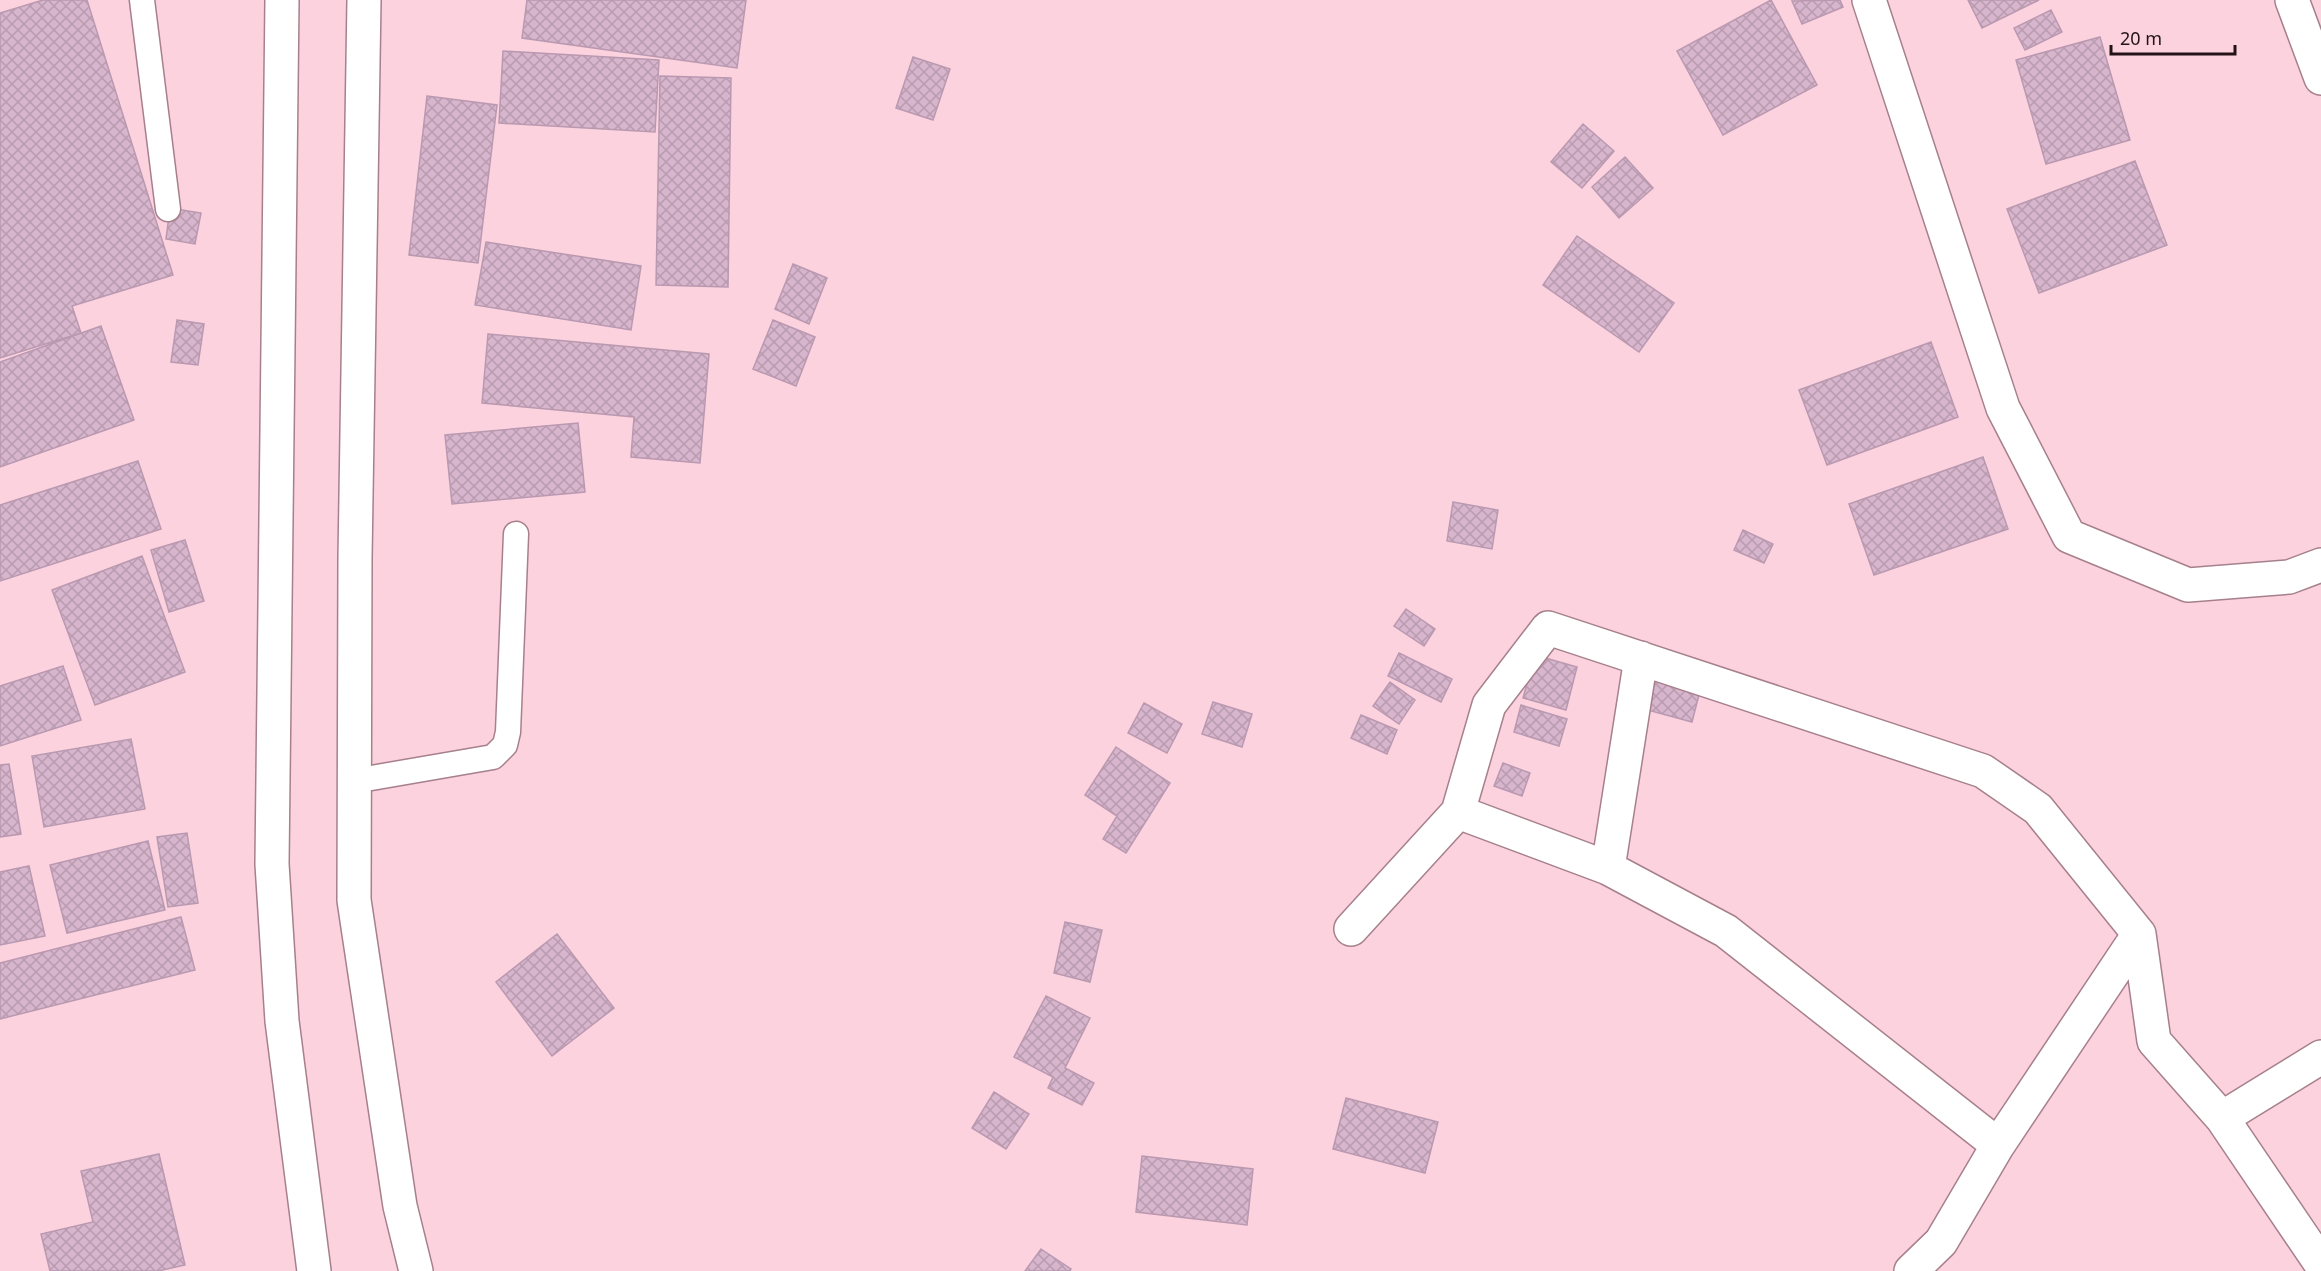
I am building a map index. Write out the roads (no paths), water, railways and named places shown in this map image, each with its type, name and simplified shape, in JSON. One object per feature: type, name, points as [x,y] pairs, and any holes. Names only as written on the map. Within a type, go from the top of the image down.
[{"type":"street","points":[[282,0],[272,864],[282,1021],[314,1271]]},
{"type":"street","points":[[364,0],[355,558],[354,900],[400,1206],[416,1271]]},
{"type":"street","points":[[1869,0],[2003,408],[2069,536],[2188,585],[2289,577],[2321,565]]},
{"type":"street","points":[[2292,0],[2321,78]]},
{"type":"street","points":[[1351,929],[1458,812],[1489,705],[1548,628],[1983,771],[2038,809],[2139,934],[2154,1041],[2222,1118],[2321,1264]]},
{"type":"street","points":[[1608,868],[1641,658]]},
{"type":"street","points":[[1458,812],[1608,868],[1726,931],[1998,1145]]},
{"type":"street","points":[[1911,1271],[1941,1242],[1998,1145],[2139,934]]},
{"type":"street","points":[[2222,1118],[2321,1057]]},
{"type":"lane","points":[[142,0],[168,209]]},
{"type":"lane","points":[[354,781],[493,757],[505,745],[508,732],[516,534]]}]
